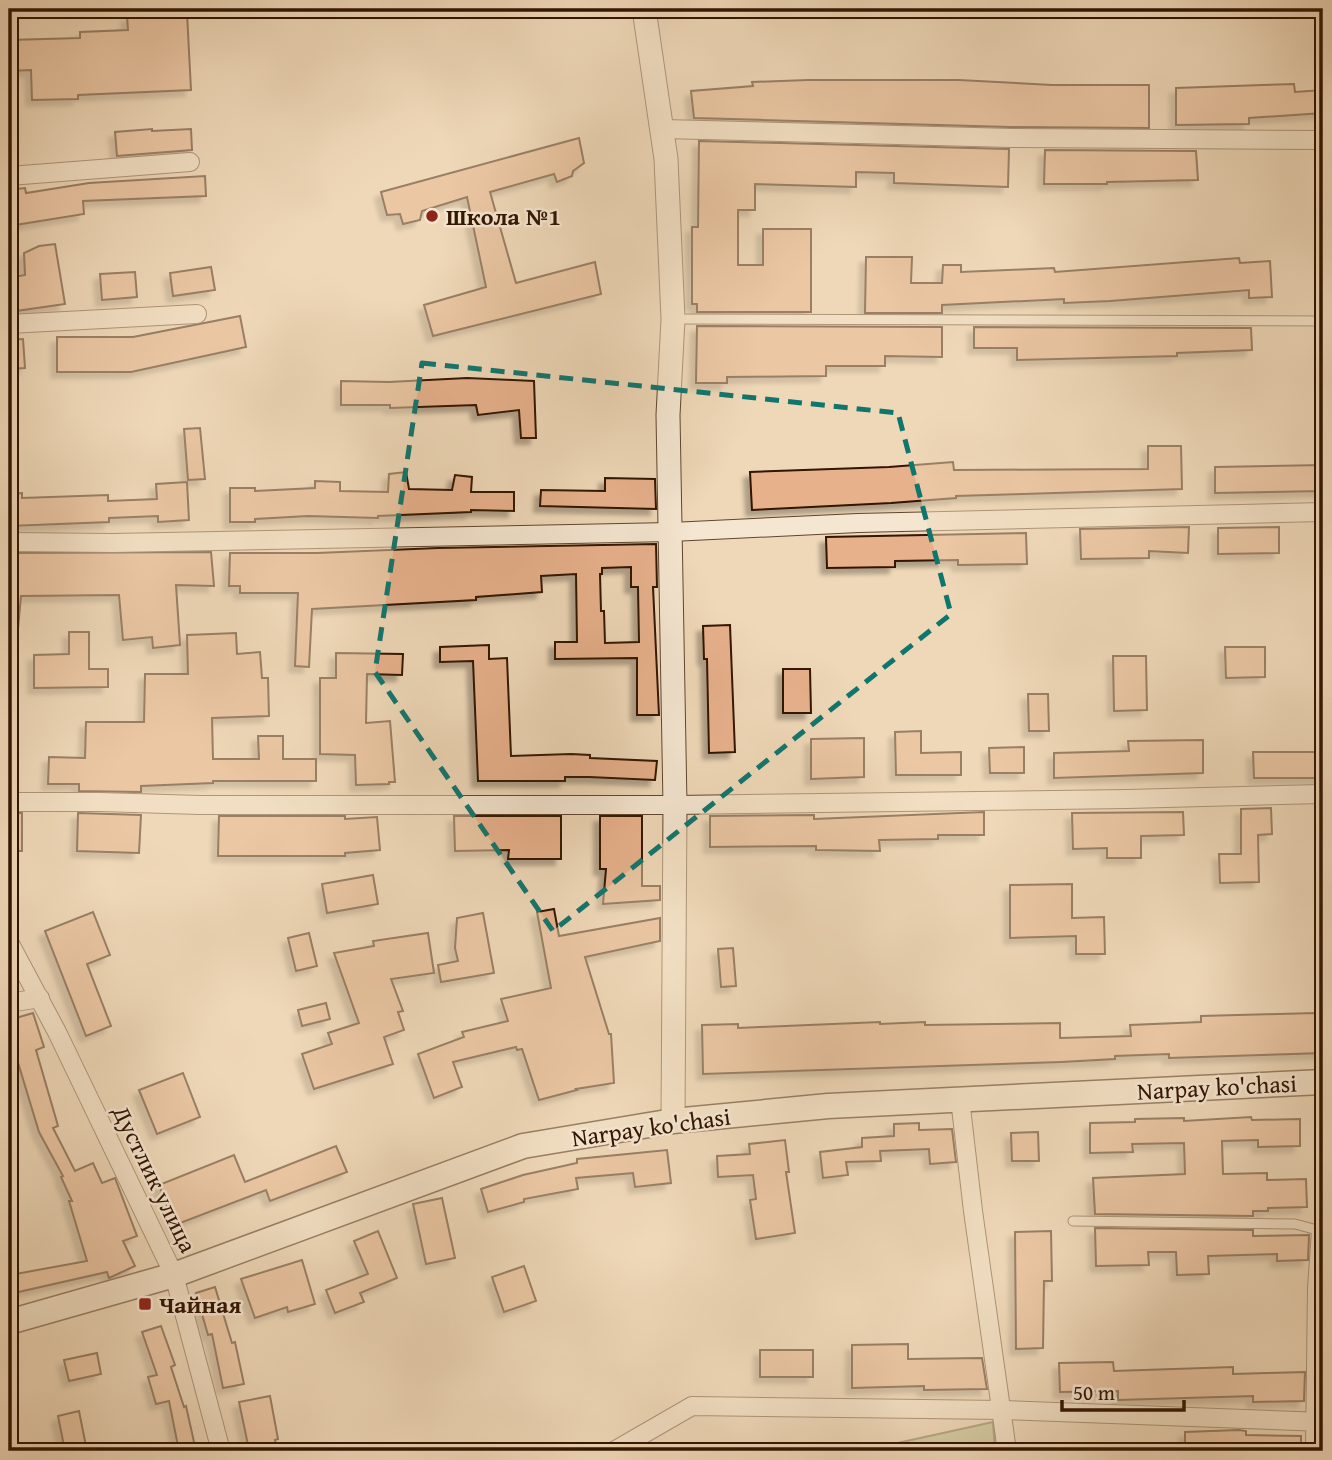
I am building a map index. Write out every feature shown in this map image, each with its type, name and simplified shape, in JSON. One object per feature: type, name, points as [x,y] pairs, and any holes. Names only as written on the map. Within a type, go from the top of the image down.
[{"type":"main road","name":"Narpay ko'chasi","points":[[9,1322],[173,1275],[523,1146],[673,1121],[828,1106],[1323,1082]]},
{"type":"street","points":[[644,9],[663,130],[673,319],[668,415],[675,805],[673,1121]]},
{"type":"street","points":[[663,130],[1012,138],[1323,140]]},
{"type":"street","points":[[9,176],[190,162]]},
{"type":"street","points":[[9,324],[197,314]]},
{"type":"street","points":[[9,542],[127,543],[671,532],[858,523],[1323,512]]},
{"type":"street","points":[[9,802],[200,805],[675,805],[1323,794]]},
{"type":"street","name":"Дустлик улица","points":[[9,942],[40,998],[173,1275],[221,1451]]},
{"type":"street","points":[[9,1003],[40,998]]},
{"type":"street","points":[[960,1100],[1007,1451]]},
{"type":"street","points":[[1315,1451],[1319,1422],[1317,1288],[1322,1230]]},
{"type":"street","points":[[614,1451],[692,1406],[1003,1410],[1319,1422]]},
{"type":"lane","points":[[673,319],[1323,321]]},
{"type":"lane","points":[[1073,1221],[1295,1224],[1322,1230]]},
{"type":"highlighted area","points":[[422,363],[898,413],[951,614],[553,931],[375,672]]},
{"type":"green space","points":[[993,1422],[995,1451],[861,1451]]},
{"type":"building","points":[[187,13],[191,90],[78,95],[78,99],[32,100],[31,70],[9,71],[9,40],[80,38],[80,32],[128,30],[127,16]]},
{"type":"building","points":[[959,80],[1052,85],[1149,85],[1149,128],[694,118],[691,91],[753,86],[752,82]]},
{"type":"building","points":[[1294,84],[1295,92],[1323,90],[1323,113],[1249,118],[1249,124],[1176,125],[1176,88]]},
{"type":"building","points":[[191,129],[192,150],[117,156],[115,132]]},
{"type":"building","points":[[579,138],[584,163],[573,171],[572,176],[557,182],[554,174],[490,192],[516,283],[595,262],[601,294],[433,336],[424,305],[486,287],[467,197],[422,211],[420,220],[403,224],[400,214],[387,215],[381,192]]},
{"type":"building","points":[[699,141],[1009,149],[1008,187],[894,183],[894,173],[856,172],[856,187],[755,184],[755,210],[738,210],[738,265],[763,265],[763,229],[811,229],[811,312],[697,312],[697,304],[692,304],[692,227],[698,227]]},
{"type":"building","points":[[1045,150],[1196,151],[1198,180],[1044,184]]},
{"type":"building","points":[[205,176],[206,196],[83,201],[84,214],[9,226],[9,190],[25,188],[26,193],[89,183]]},
{"type":"building","points":[[55,244],[65,304],[9,312],[9,278],[25,275],[24,253],[39,246]]},
{"type":"building","points":[[866,257],[912,257],[911,283],[942,283],[943,265],[961,265],[961,272],[1054,268],[1055,272],[1239,258],[1240,263],[1270,261],[1272,297],[1249,298],[1249,290],[1110,301],[1064,303],[1064,299],[942,305],[942,313],[865,313]]},
{"type":"building","points":[[211,267],[215,290],[173,296],[170,273]]},
{"type":"building","points":[[135,272],[137,297],[102,300],[100,274]]},
{"type":"building","points":[[240,316],[246,347],[131,372],[57,372],[57,337],[133,337]]},
{"type":"building","points":[[697,326],[942,327],[942,357],[885,356],[885,366],[826,366],[826,376],[727,377],[727,383],[696,383]]},
{"type":"building","points":[[974,327],[1251,328],[1252,350],[1177,353],[1177,356],[1017,360],[1017,348],[974,348]]},
{"type":"building","points":[[23,339],[25,368],[9,369],[9,340]]},
{"type":"building","points":[[467,378],[534,381],[536,438],[521,438],[519,410],[478,415],[476,405],[390,408],[390,405],[341,405],[341,381],[389,382]]},
{"type":"building","points":[[200,428],[205,479],[188,480],[184,429]]},
{"type":"building","points":[[1148,446],[1181,446],[1182,489],[956,496],[891,503],[752,510],[750,472],[953,462],[954,470],[1148,469]]},
{"type":"building","points":[[1323,465],[1323,491],[1215,493],[1215,467]]},
{"type":"building","points":[[406,472],[409,489],[452,490],[455,475],[472,477],[471,492],[514,492],[514,511],[471,510],[378,518],[308,516],[230,522],[230,488],[255,488],[255,491],[315,488],[315,481],[340,482],[340,491],[388,492],[389,474]]},
{"type":"building","points":[[605,478],[655,479],[656,509],[540,506],[541,490],[605,491]]},
{"type":"building","points":[[187,482],[189,520],[158,522],[158,516],[109,518],[109,522],[9,526],[9,494],[22,493],[22,498],[108,495],[108,501],[157,499],[156,484]]},
{"type":"building","points":[[1189,527],[1188,553],[1149,551],[1149,558],[1081,559],[1080,529]]},
{"type":"building","points":[[1279,527],[1279,553],[1218,554],[1218,528]]},
{"type":"building","points":[[1026,533],[1027,564],[958,565],[958,560],[895,561],[895,567],[827,568],[826,537]]},
{"type":"building","points":[[656,544],[657,587],[653,587],[659,715],[637,715],[637,658],[555,659],[555,642],[577,642],[576,574],[541,576],[542,592],[476,597],[476,600],[312,609],[309,667],[295,666],[298,593],[240,593],[240,586],[229,586],[230,553]],"holes":[[[631,567],[631,587],[638,587],[639,642],[605,643],[604,611],[601,611],[602,568]]]},
{"type":"building","points":[[211,552],[214,586],[176,585],[180,645],[153,648],[152,637],[123,640],[119,595],[21,596],[18,629],[9,629],[9,553]]},
{"type":"building","points":[[730,625],[735,752],[709,753],[707,659],[704,659],[703,626]]},
{"type":"building","points":[[69,632],[89,632],[89,669],[108,669],[108,687],[34,688],[34,655],[69,654]]},
{"type":"building","points":[[236,633],[237,654],[260,652],[262,678],[268,678],[269,716],[212,718],[213,759],[259,759],[258,736],[283,736],[283,759],[316,759],[316,781],[213,781],[141,786],[141,792],[79,791],[79,784],[48,784],[49,757],[85,758],[86,722],[144,722],[145,674],[188,674],[187,635]]},
{"type":"building","points":[[489,645],[489,659],[507,658],[511,756],[571,754],[590,755],[590,758],[657,761],[655,780],[565,777],[565,781],[478,781],[473,661],[440,662],[440,647]]},
{"type":"building","points":[[1225,647],[1265,647],[1265,677],[1226,678]]},
{"type":"building","points":[[336,653],[403,654],[402,675],[367,674],[366,723],[390,721],[395,782],[356,785],[355,755],[320,754],[320,678],[336,678]]},
{"type":"building","points":[[1113,656],[1146,656],[1147,710],[1114,711]]},
{"type":"building","points":[[783,669],[810,669],[811,713],[783,713]]},
{"type":"building","points":[[1028,694],[1048,694],[1049,731],[1029,731]]},
{"type":"building","points":[[921,731],[921,753],[961,752],[961,775],[896,775],[895,732]]},
{"type":"building","points":[[864,738],[864,777],[811,779],[811,739]]},
{"type":"building","points":[[1203,740],[1203,773],[1054,778],[1054,753],[1129,751],[1128,741]]},
{"type":"building","points":[[1024,747],[1024,773],[990,773],[989,748]]},
{"type":"building","points":[[1253,752],[1323,752],[1323,778],[1254,778]]},
{"type":"building","points":[[1271,808],[1272,834],[1258,835],[1259,882],[1220,883],[1219,854],[1241,854],[1241,809]]},
{"type":"building","points":[[984,812],[984,835],[938,835],[938,839],[879,840],[880,851],[816,850],[816,846],[710,847],[710,816],[814,815],[814,819]]},
{"type":"building","points":[[1183,812],[1184,835],[1141,836],[1141,858],[1107,858],[1107,848],[1073,849],[1072,813]]},
{"type":"building","points":[[9,813],[22,813],[22,851],[9,851]]},
{"type":"building","points":[[78,813],[141,815],[139,853],[77,851]]},
{"type":"building","points":[[219,816],[345,816],[345,819],[377,817],[380,850],[345,853],[345,856],[218,856]]},
{"type":"building","points":[[454,816],[561,816],[561,859],[508,859],[509,850],[455,851]]},
{"type":"building","points":[[600,816],[642,816],[642,886],[660,886],[660,900],[603,904],[606,869],[600,869]]},
{"type":"building","points":[[373,875],[378,904],[327,913],[322,884]]},
{"type":"building","points":[[1072,884],[1072,918],[1104,917],[1105,954],[1076,954],[1076,936],[1010,938],[1010,885]]},
{"type":"building","points":[[554,909],[559,936],[660,918],[660,941],[585,957],[611,1034],[614,1083],[576,1089],[539,1100],[522,1049],[517,1050],[516,1047],[453,1062],[462,1087],[434,1098],[418,1054],[464,1037],[462,1032],[508,1021],[501,999],[551,988],[537,912]]},
{"type":"building","points":[[93,912],[110,955],[87,964],[111,1026],[86,1036],[45,931]]},
{"type":"building","points":[[483,913],[494,973],[441,982],[438,965],[458,961],[455,948],[457,918]]},
{"type":"building","points":[[309,933],[317,966],[296,971],[288,938]]},
{"type":"building","points":[[428,933],[434,973],[391,979],[403,1011],[398,1012],[404,1030],[384,1037],[393,1064],[314,1089],[302,1054],[332,1044],[328,1033],[359,1023],[334,953],[374,946],[373,941]]},
{"type":"building","points":[[733,948],[736,986],[721,987],[718,949]]},
{"type":"building","points":[[326,1003],[330,1019],[302,1026],[298,1010]]},
{"type":"building","points":[[33,1013],[44,1047],[36,1050],[58,1126],[53,1128],[75,1171],[93,1163],[102,1183],[115,1178],[137,1236],[123,1241],[135,1266],[109,1278],[107,1272],[14,1293],[10,1275],[87,1261],[69,1201],[72,1201],[61,1177],[63,1176],[39,1132],[16,1056],[9,1058],[9,1020]]},
{"type":"building","points":[[1315,1013],[1316,1024],[1323,1024],[1323,1053],[1169,1058],[1169,1054],[1061,1062],[703,1074],[702,1025],[738,1024],[738,1028],[880,1022],[925,1022],[925,1025],[1060,1023],[1060,1038],[1131,1036],[1130,1025],[1201,1022],[1201,1016]]},
{"type":"building","points":[[183,1073],[200,1117],[157,1134],[139,1090]]},
{"type":"building","points":[[1251,1117],[1252,1120],[1300,1119],[1300,1146],[1258,1147],[1258,1140],[1222,1141],[1223,1174],[1267,1173],[1267,1180],[1306,1179],[1307,1207],[1268,1208],[1268,1211],[1253,1211],[1253,1216],[1095,1214],[1093,1178],[1185,1174],[1184,1143],[1132,1144],[1133,1152],[1090,1153],[1090,1123],[1135,1122],[1135,1119],[1184,1118],[1184,1121]]},
{"type":"building","points":[[919,1123],[919,1130],[952,1129],[956,1162],[930,1164],[929,1149],[880,1151],[881,1161],[846,1162],[848,1175],[823,1178],[820,1152],[862,1147],[862,1138],[894,1136],[894,1124]]},
{"type":"building","points":[[1038,1132],[1039,1161],[1012,1161],[1011,1133]]},
{"type":"building","points":[[785,1140],[789,1172],[786,1172],[795,1233],[756,1239],[750,1200],[756,1199],[753,1175],[718,1177],[717,1156],[750,1154],[749,1144]]},
{"type":"building","points":[[336,1146],[347,1172],[270,1201],[266,1190],[175,1225],[159,1185],[234,1155],[245,1182]]},
{"type":"building","points":[[667,1150],[671,1183],[635,1187],[633,1173],[576,1178],[578,1189],[524,1199],[524,1202],[488,1212],[481,1189],[523,1175],[577,1163],[577,1159]]},
{"type":"building","points":[[442,1198],[455,1258],[426,1264],[413,1204]]},
{"type":"building","points":[[1095,1228],[1253,1230],[1253,1236],[1309,1235],[1308,1260],[1277,1261],[1277,1254],[1208,1256],[1209,1274],[1177,1275],[1176,1252],[1148,1252],[1149,1265],[1096,1266]]},
{"type":"building","points":[[378,1231],[397,1278],[360,1293],[364,1302],[335,1313],[326,1290],[368,1274],[354,1241]]},
{"type":"building","points":[[1051,1231],[1052,1281],[1044,1281],[1043,1348],[1016,1349],[1015,1232]]},
{"type":"building","points":[[302,1260],[315,1304],[288,1312],[287,1307],[255,1318],[241,1279]]},
{"type":"building","points":[[524,1266],[536,1301],[504,1312],[492,1277]]},
{"type":"building","points":[[215,1287],[232,1343],[235,1342],[244,1384],[223,1388],[212,1334],[208,1335],[196,1293]]},
{"type":"building","points":[[161,1326],[175,1365],[171,1367],[184,1407],[186,1406],[196,1451],[179,1451],[169,1401],[156,1404],[148,1377],[157,1375],[142,1332]]},
{"type":"building","points":[[908,1344],[908,1359],[982,1358],[987,1389],[924,1390],[924,1386],[852,1388],[852,1345]]},
{"type":"building","points":[[760,1350],[813,1350],[813,1377],[760,1377]]},
{"type":"building","points":[[97,1353],[101,1374],[69,1381],[64,1360]]},
{"type":"building","points":[[1113,1362],[1114,1371],[1233,1367],[1233,1374],[1305,1372],[1304,1401],[1253,1402],[1253,1396],[1118,1400],[1118,1391],[1060,1392],[1059,1363]]},
{"type":"building","points":[[270,1396],[278,1439],[275,1440],[277,1451],[251,1451],[239,1402]]},
{"type":"building","points":[[79,1411],[87,1451],[65,1451],[58,1416]]},
{"type":"building","points":[[1246,1431],[1246,1435],[1301,1436],[1301,1451],[1185,1451],[1185,1432]]},
{"type":"place","name":"Школа №1","points":[[432,216]]},
{"type":"place","name":"Чайная","points":[[145,1304]]}]
